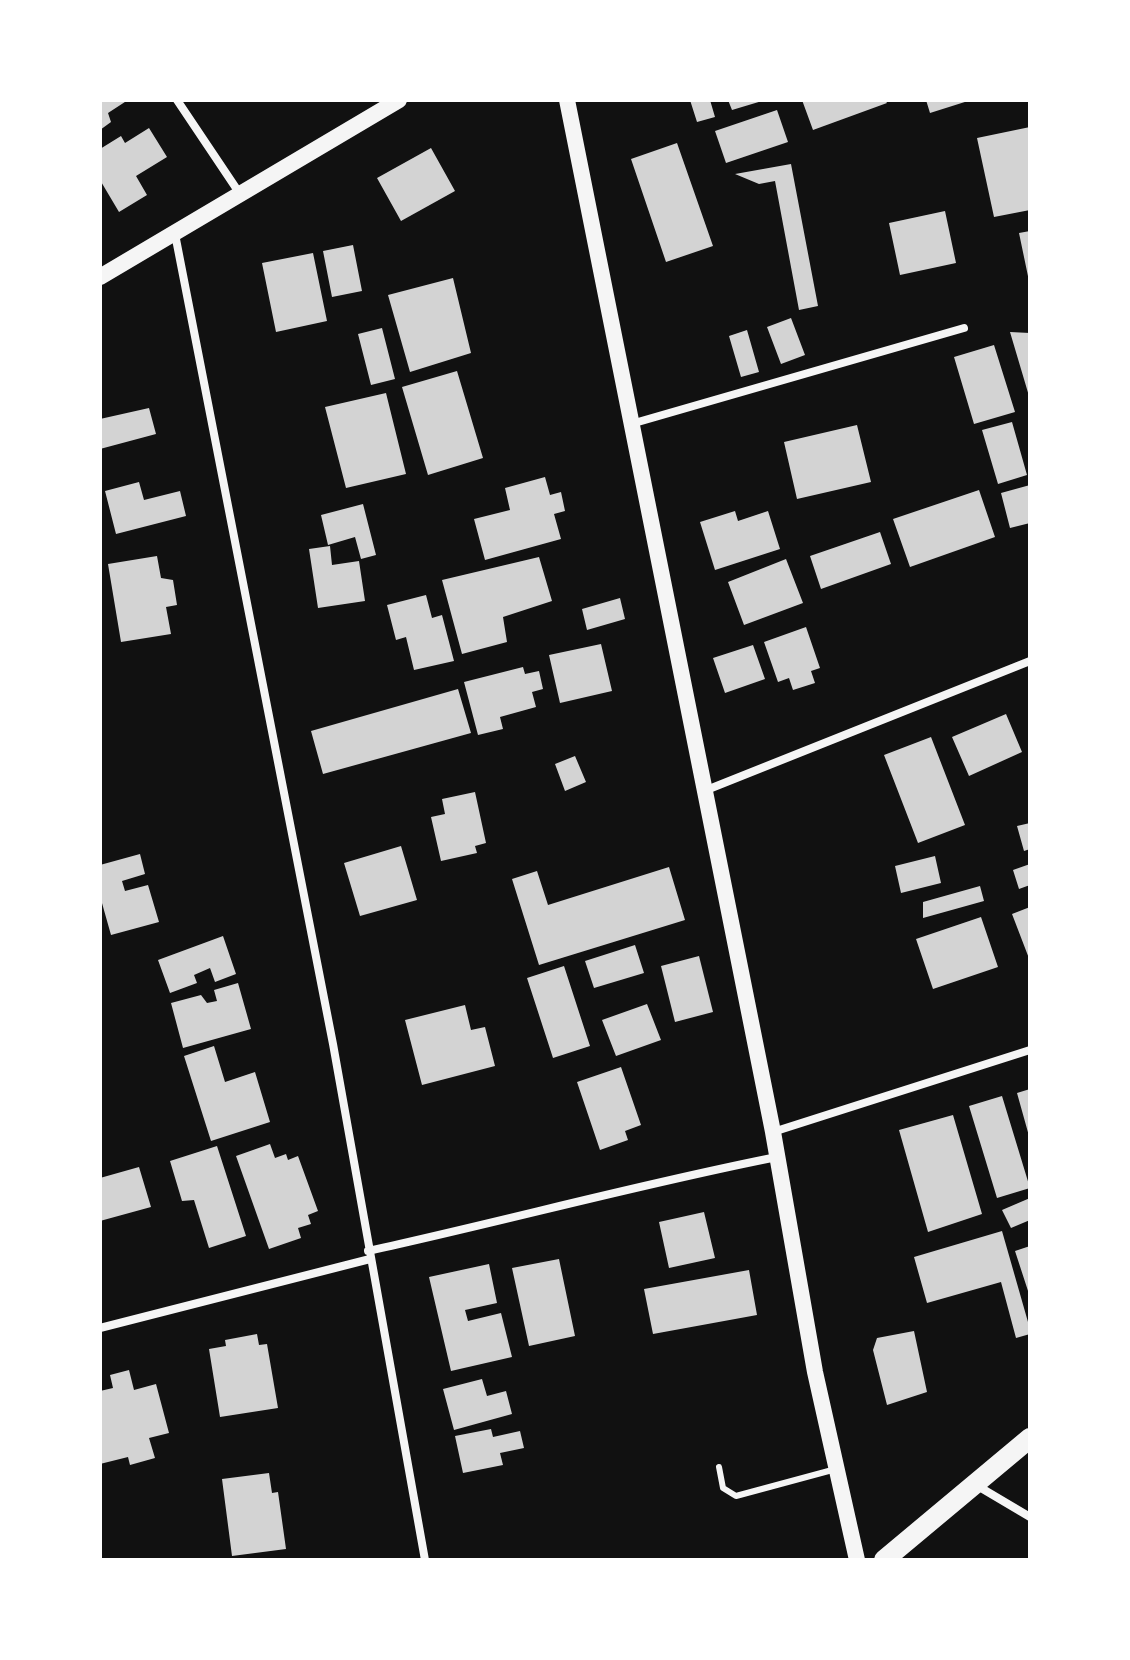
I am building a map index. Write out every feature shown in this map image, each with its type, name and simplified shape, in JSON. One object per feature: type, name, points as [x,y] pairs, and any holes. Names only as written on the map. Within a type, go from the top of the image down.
[{"type":"main road","points":[[100,277],[399,100]]},
{"type":"main road","points":[[567,100],[778,1157],[813,1361],[857,1560]]},
{"type":"main road","points":[[884,1560],[1030,1438]]},
{"type":"street","points":[[177,100],[240,194]]},
{"type":"street","points":[[175,233],[248,600],[425,1560]]},
{"type":"street","points":[[631,424],[964,328]]},
{"type":"street","points":[[703,792],[1030,661]]},
{"type":"street","points":[[773,1132],[1030,1050]]},
{"type":"street","points":[[100,1328],[665,1179],[778,1157]]},
{"type":"street","points":[[974,1484],[1030,1517]]},
{"type":"lane","points":[[719,1467],[723,1488],[736,1496],[836,1469]]},
{"type":"building","points":[[100,100],[128,100],[108,113],[111,122],[100,130]]},
{"type":"building","points":[[690,100],[710,100],[715,117],[697,122]]},
{"type":"building","points":[[728,100],[762,100],[762,101],[732,110]]},
{"type":"building","points":[[802,100],[885,100],[887,103],[813,130]]},
{"type":"building","points":[[926,100],[968,100],[968,101],[930,113]]},
{"type":"building","points":[[777,110],[788,142],[726,163],[715,131]]},
{"type":"building","points":[[1030,127],[1030,210],[994,217],[977,138]]},
{"type":"building","points":[[149,128],[167,157],[136,176],[147,195],[119,212],[100,180],[100,149],[121,136],[125,143]]},
{"type":"building","points":[[677,143],[713,246],[666,262],[631,159]]},
{"type":"building","points":[[431,148],[455,191],[401,221],[377,178]]},
{"type":"building","points":[[791,164],[818,306],[799,310],[775,181],[759,184],[735,174]]},
{"type":"building","points":[[945,211],[956,263],[900,275],[889,223]]},
{"type":"building","points":[[1030,231],[1030,280],[1029,281],[1019,233]]},
{"type":"building","points":[[353,245],[362,291],[332,297],[323,251]]},
{"type":"building","points":[[313,253],[327,321],[276,332],[262,263]]},
{"type":"building","points":[[453,278],[471,353],[410,372],[388,295]]},
{"type":"building","points":[[791,318],[805,355],[781,364],[767,327]]},
{"type":"building","points":[[382,328],[395,379],[371,385],[358,334]]},
{"type":"building","points":[[747,330],[759,372],[741,377],[729,336]]},
{"type":"building","points":[[1010,332],[1030,333],[1030,396],[1029,396]]},
{"type":"building","points":[[994,345],[1015,412],[974,424],[954,357]]},
{"type":"building","points":[[457,371],[483,458],[428,475],[402,387]]},
{"type":"building","points":[[386,393],[406,474],[346,488],[325,407]]},
{"type":"building","points":[[149,408],[156,434],[100,449],[100,419]]},
{"type":"building","points":[[1012,422],[1027,475],[998,484],[982,430]]},
{"type":"building","points":[[857,425],[871,482],[797,499],[784,442]]},
{"type":"building","points":[[545,477],[550,495],[561,492],[565,511],[554,514],[561,539],[485,560],[474,519],[510,510],[505,488]]},
{"type":"building","points":[[139,482],[144,500],[180,491],[186,516],[116,534],[105,491]]},
{"type":"building","points":[[1030,485],[1030,523],[1010,528],[1001,493]]},
{"type":"building","points":[[979,490],[995,537],[910,567],[893,519]]},
{"type":"building","points":[[363,504],[376,555],[361,559],[355,537],[328,545],[321,515]]},
{"type":"building","points":[[735,511],[738,521],[768,511],[780,549],[715,570],[700,522]]},
{"type":"building","points":[[880,532],[891,564],[821,589],[810,556]]},
{"type":"building","points":[[330,546],[332,565],[359,561],[365,601],[318,608],[309,549]]},
{"type":"building","points":[[157,556],[161,578],[173,580],[177,605],[166,607],[171,634],[121,642],[108,564]]},
{"type":"building","points":[[539,557],[552,601],[503,617],[507,642],[462,654],[442,580]]},
{"type":"building","points":[[786,559],[803,603],[744,625],[728,582]]},
{"type":"building","points":[[426,595],[432,618],[442,615],[454,661],[414,670],[406,637],[396,640],[387,605]]},
{"type":"building","points":[[620,598],[625,619],[587,630],[582,609]]},
{"type":"building","points":[[806,627],[820,668],[811,671],[815,683],[793,690],[789,678],[778,682],[764,642]]},
{"type":"building","points":[[601,644],[612,691],[560,703],[549,655]]},
{"type":"building","points":[[753,645],[765,679],[725,693],[713,658]]},
{"type":"building","points":[[523,667],[525,674],[539,671],[543,689],[532,692],[536,707],[500,717],[503,729],[478,735],[464,682]]},
{"type":"building","points":[[458,689],[471,733],[323,774],[311,731]]},
{"type":"building","points":[[1006,714],[1022,752],[969,776],[952,737]]},
{"type":"building","points":[[931,737],[965,825],[918,843],[884,755]]},
{"type":"building","points":[[575,756],[586,782],[565,791],[555,764]]},
{"type":"building","points":[[475,792],[486,843],[475,846],[477,853],[441,861],[431,817],[445,814],[442,799]]},
{"type":"building","points":[[1030,823],[1030,849],[1024,851],[1017,826]]},
{"type":"building","points":[[401,846],[417,900],[360,916],[344,863]]},
{"type":"building","points":[[140,854],[145,874],[122,881],[125,891],[148,885],[159,922],[111,935],[100,896],[100,865]]},
{"type":"building","points":[[935,856],[941,883],[901,893],[895,866]]},
{"type":"building","points":[[1030,864],[1030,885],[1019,889],[1013,870]]},
{"type":"building","points":[[669,867],[685,920],[539,965],[512,879],[537,871],[548,905]]},
{"type":"building","points":[[980,886],[984,901],[923,918],[923,902]]},
{"type":"building","points":[[1030,907],[1030,961],[1012,914]]},
{"type":"building","points":[[981,917],[998,967],[933,989],[916,939]]},
{"type":"building","points":[[223,936],[236,974],[215,982],[210,968],[194,975],[197,983],[170,993],[158,960]]},
{"type":"building","points":[[635,945],[644,973],[594,988],[585,961]]},
{"type":"building","points":[[699,956],[713,1012],[675,1022],[661,966]]},
{"type":"building","points":[[564,966],[590,1046],[553,1058],[527,978]]},
{"type":"building","points":[[238,983],[251,1029],[183,1048],[171,1003],[201,995],[207,1003],[217,1001],[214,990]]},
{"type":"building","points":[[647,1004],[661,1040],[616,1056],[602,1020]]},
{"type":"building","points":[[465,1005],[471,1030],[485,1027],[495,1066],[422,1085],[405,1020]]},
{"type":"building","points":[[214,1046],[225,1082],[255,1072],[270,1122],[211,1141],[184,1056]]},
{"type":"building","points":[[621,1067],[641,1125],[625,1131],[628,1140],[600,1150],[577,1082]]},
{"type":"building","points":[[1030,1089],[1030,1136],[1029,1136],[1017,1093]]},
{"type":"building","points":[[1002,1096],[1030,1188],[997,1198],[969,1106]]},
{"type":"building","points":[[953,1115],[982,1214],[928,1232],[899,1130]]},
{"type":"building","points":[[270,1144],[275,1158],[286,1154],[288,1160],[298,1156],[318,1211],[308,1215],[311,1224],[298,1228],[301,1238],[269,1249],[236,1156]]},
{"type":"building","points":[[217,1146],[246,1236],[209,1248],[194,1200],[182,1201],[170,1161]]},
{"type":"building","points":[[139,1167],[151,1207],[100,1221],[100,1178]]},
{"type":"building","points":[[1030,1198],[1030,1220],[1011,1228],[1002,1210]]},
{"type":"building","points":[[704,1212],[715,1258],[669,1268],[659,1222]]},
{"type":"building","points":[[1002,1231],[1030,1329],[1030,1334],[1016,1338],[1001,1282],[927,1303],[914,1257]]},
{"type":"building","points":[[1030,1246],[1030,1294],[1029,1294],[1015,1251]]},
{"type":"building","points":[[559,1259],[575,1336],[529,1346],[512,1268]]},
{"type":"building","points":[[489,1264],[497,1303],[465,1310],[468,1321],[501,1313],[512,1357],[451,1371],[429,1277]]},
{"type":"building","points":[[749,1270],[757,1315],[653,1334],[644,1289]]},
{"type":"building","points":[[914,1331],[927,1392],[887,1405],[873,1350],[877,1338]]},
{"type":"building","points":[[257,1334],[259,1345],[267,1344],[278,1408],[220,1417],[209,1349],[226,1346],[225,1340]]},
{"type":"building","points":[[129,1370],[134,1390],[156,1384],[169,1433],[149,1438],[155,1458],[130,1465],[128,1457],[100,1464],[100,1391],[113,1388],[110,1375]]},
{"type":"building","points":[[482,1379],[487,1396],[506,1391],[512,1414],[454,1430],[443,1389]]},
{"type":"building","points":[[491,1429],[493,1437],[520,1431],[524,1448],[500,1453],[503,1465],[463,1473],[455,1436]]},
{"type":"building","points":[[269,1473],[272,1493],[278,1492],[286,1549],[232,1556],[222,1479]]}]
